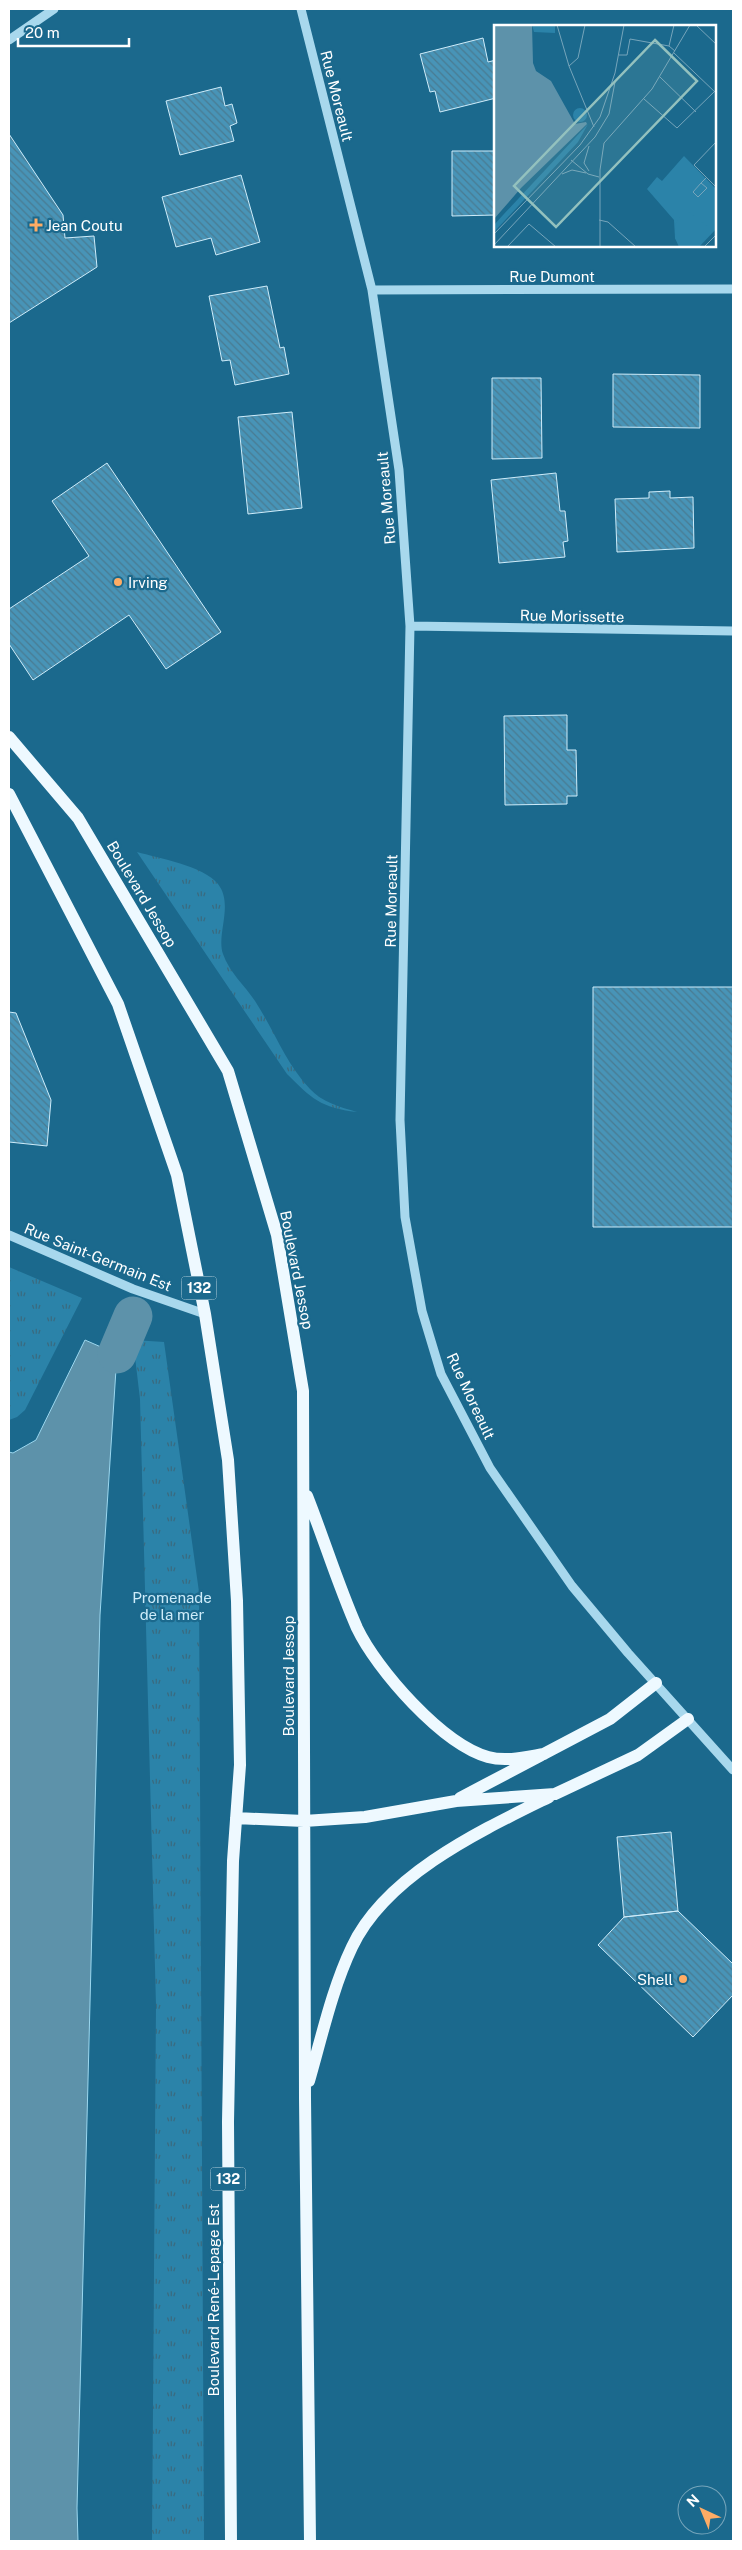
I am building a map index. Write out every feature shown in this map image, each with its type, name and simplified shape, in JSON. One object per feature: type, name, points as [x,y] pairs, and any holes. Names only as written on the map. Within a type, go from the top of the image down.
[{"type":"main road","name":"Boulevard Jessop","points":[[9,737],[78,818],[228,1071],[277,1235],[303,1391],[304,1821]]},
{"type":"main road","name":"132","points":[[9,794],[118,1004],[177,1175],[204,1314],[228,1460],[237,1611],[240,1765],[236,1818]]},
{"type":"main road","points":[[304,1489],[358,1628],[388,1673],[431,1722],[459,1742],[488,1757],[512,1759],[544,1754]]},
{"type":"main road","points":[[456,1801],[610,1719],[656,1683]]},
{"type":"main road","points":[[305,2098],[339,1978],[352,1946],[367,1921],[414,1875],[440,1857],[489,1827],[638,1755],[688,1719]]},
{"type":"main road","points":[[236,1818],[304,1821],[365,1817],[456,1801],[555,1794]]},
{"type":"main road","name":"Boulevard René-Lepage Est","points":[[231,2541],[228,2122],[233,1862],[236,1818]]},
{"type":"main road","points":[[304,1821],[310,2541]]},
{"type":"street","points":[[9,40],[54,9]]},
{"type":"street","name":"Rue Moreault","points":[[302,9],[372,290],[399,470],[410,626],[400,1120],[405,1217],[422,1311],[441,1374],[490,1468],[572,1586],[688,1719]]},
{"type":"street","name":"Rue Dumont","points":[[372,290],[733,289]]},
{"type":"street","name":"Rue Morissette","points":[[410,626],[733,630]]},
{"type":"street","name":"Rue Saint-Germain Est","points":[[9,1235],[133,1289],[204,1314]]},
{"type":"street","points":[[688,1719],[733,1770]]},
{"type":"green space","points":[[137,852],[192,868],[202,872],[218,884],[223,892],[225,901],[221,946],[229,967],[255,1001],[287,1058],[310,1089],[326,1101],[357,1112],[325,1105],[310,1096],[287,1074]]},
{"type":"green space","points":[[9,1267],[82,1298],[25,1410],[17,1417],[9,1420]]},
{"type":"green space","name":"Promenade de la mer","points":[[133,1340],[164,1342],[199,1592],[204,2541],[152,2541],[156,2005],[140,1399]]},
{"type":"shaded area","points":[[85,1340],[117,1354],[100,1615],[77,2508],[78,2541],[9,2541],[9,1452],[13,1453],[36,1440]]},
{"type":"building","points":[[483,38],[488,62],[494,60],[494,98],[440,112],[435,91],[430,92],[420,54]]},
{"type":"building","points":[[221,87],[225,106],[232,104],[237,123],[230,126],[234,141],[180,155],[166,101]]},
{"type":"building","name":"Jean Coutu","points":[[9,134],[63,215],[65,238],[94,236],[97,267],[9,323]]},
{"type":"building","points":[[452,151],[494,151],[494,215],[452,216]]},
{"type":"building","points":[[241,175],[260,242],[216,255],[211,238],[176,247],[162,197]]},
{"type":"building","points":[[267,286],[280,348],[284,347],[289,374],[235,385],[230,360],[222,361],[209,296]]},
{"type":"building","points":[[613,374],[700,375],[700,428],[613,427]]},
{"type":"building","points":[[492,378],[541,378],[542,458],[492,459]]},
{"type":"building","points":[[292,412],[302,508],[248,514],[238,417]]},
{"type":"building","name":"Irving","points":[[107,463],[221,632],[166,669],[129,615],[33,680],[9,644],[9,609],[89,556],[52,501]]},
{"type":"building","points":[[556,473],[560,511],[565,511],[568,541],[563,542],[565,557],[499,563],[491,480]]},
{"type":"building","points":[[670,491],[670,498],[693,497],[694,548],[617,552],[615,499],[649,498],[649,492]]},
{"type":"building","points":[[567,715],[567,750],[576,750],[577,796],[567,796],[567,804],[505,805],[504,716]]},
{"type":"building","points":[[593,987],[733,987],[733,1227],[593,1227]]},
{"type":"building","points":[[9,1012],[16,1013],[51,1100],[47,1146],[9,1142]]},
{"type":"building","points":[[671,1832],[678,1911],[624,1917],[617,1837]]},
{"type":"building","name":"Shell","points":[[678,1911],[733,1964],[733,1995],[693,2037],[598,1945],[624,1917]]},
{"type":"waterway","points":[[117,1354],[133,1316]]},
{"type":"place","name":"Jean Coutu","points":[[36,225]]},
{"type":"place","name":"Irving","points":[[118,582]]},
{"type":"place","name":"Shell","points":[[683,1979]]}]
